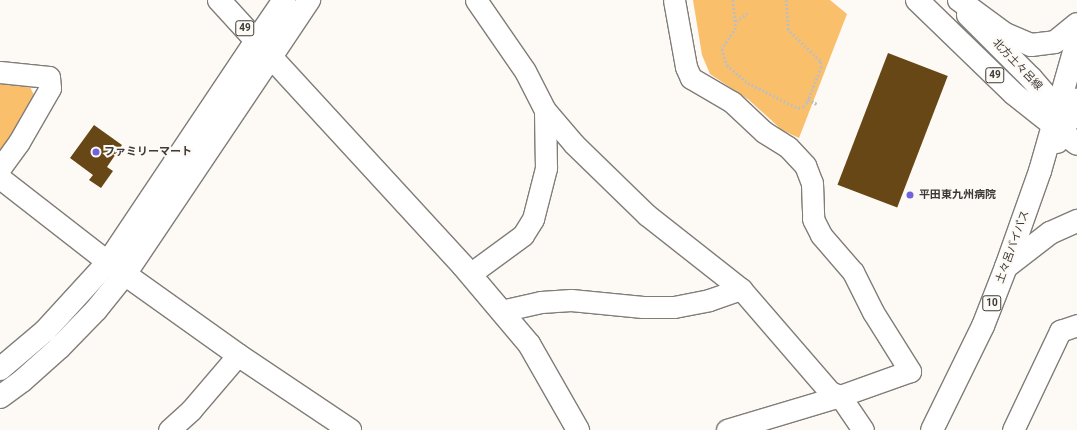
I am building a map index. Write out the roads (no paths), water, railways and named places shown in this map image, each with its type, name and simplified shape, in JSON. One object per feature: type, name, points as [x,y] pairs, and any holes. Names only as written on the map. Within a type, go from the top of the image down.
[{"type":"main road","name":"49","points":[[219,0],[271,57]]},
{"type":"main road","name":"49","points":[[256,41],[284,0]]},
{"type":"main road","points":[[0,369],[116,268],[271,57],[309,0]]},
{"type":"main road","name":"北方土々呂線","points":[[917,0],[1014,94],[1066,127]]},
{"type":"main road","name":"北方土々呂線","points":[[953,0],[1066,127]]},
{"type":"main road","points":[[959,0],[1005,34],[1031,45],[1055,42],[1077,24]]},
{"type":"main road","points":[[0,397],[22,381],[60,347],[96,310],[116,268],[256,41]]},
{"type":"main road","name":"土々呂バイパス","points":[[1066,127],[1077,41]]},
{"type":"main road","points":[[271,57],[470,274],[529,344],[578,430]]},
{"type":"main road","name":"土々呂バイパス","points":[[932,430],[983,326],[1006,267],[1040,171],[1066,127],[1077,100]]},
{"type":"main road","points":[[1006,267],[1050,233],[1077,221]]},
{"type":"main road","points":[[116,268],[238,355],[350,430]]},
{"type":"street","points":[[476,0],[525,71],[545,110],[574,144],[647,215],[741,289],[830,392],[840,396],[863,430]]},
{"type":"street","points":[[674,0],[686,67],[691,78],[732,102],[764,132],[788,147],[805,165],[812,183],[812,219],[821,235],[853,272],[873,312],[910,371],[840,396],[728,430]]},
{"type":"street","points":[[0,72],[49,77],[50,88],[19,142],[0,168]]},
{"type":"street","points":[[470,274],[523,235],[532,219],[546,168],[545,110]]},
{"type":"street","points":[[0,178],[116,268]]},
{"type":"street","points":[[501,311],[541,302],[571,300],[643,307],[674,307],[709,300],[741,289]]},
{"type":"street","points":[[1013,430],[1060,331],[1077,325]]},
{"type":"street","points":[[169,430],[191,410],[238,355]]},
{"type":"place","name":"ファミリーマート","points":[[96,152]]},
{"type":"place","name":"平田東九州病院","points":[[910,195]]}]
